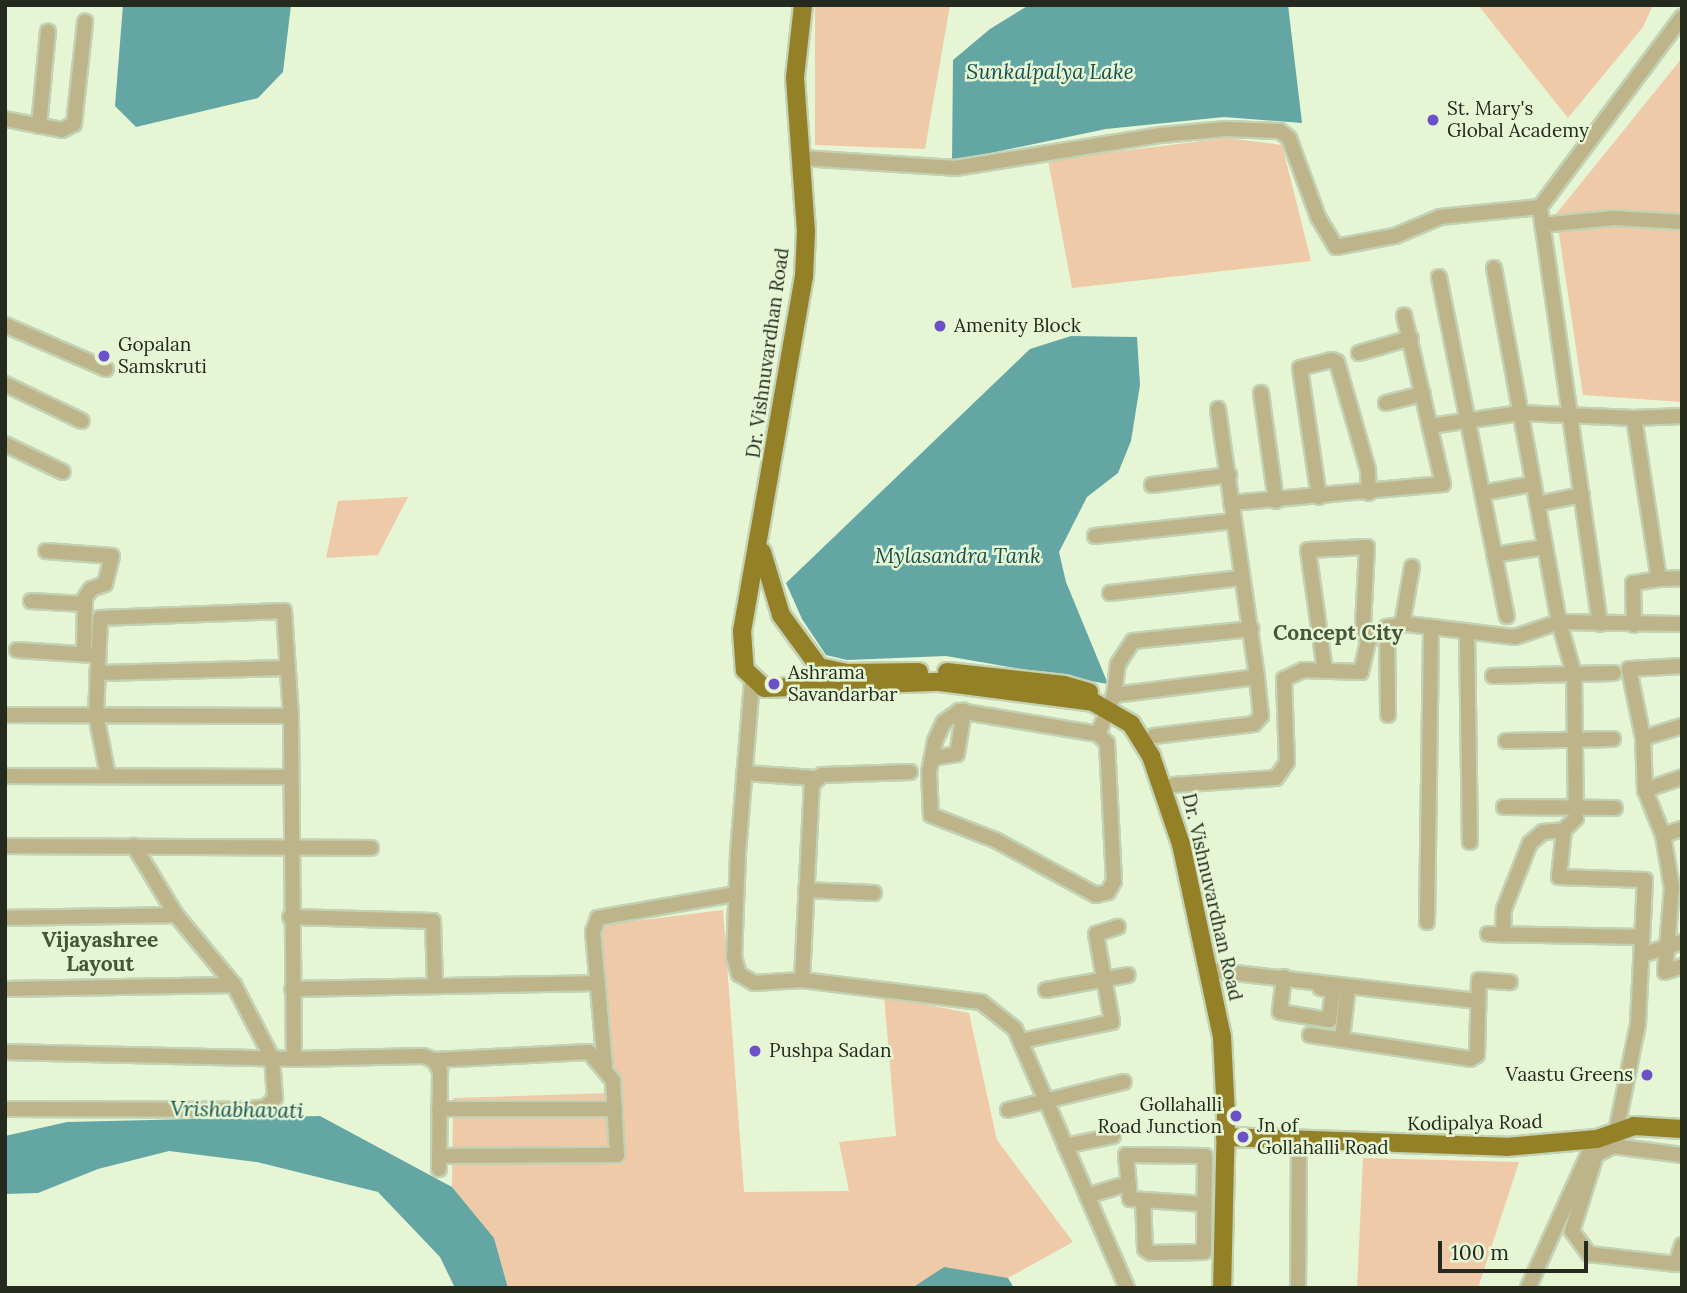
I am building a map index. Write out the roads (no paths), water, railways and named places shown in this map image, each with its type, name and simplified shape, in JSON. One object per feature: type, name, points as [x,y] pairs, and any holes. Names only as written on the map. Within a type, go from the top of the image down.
[{"type":"main road","name":"Dr. Vishnuvardhan Road","points":[[803,5],[795,78],[802,158],[804,276],[761,538],[742,631],[741,657],[752,682],[764,688],[803,690],[940,682],[1111,702],[1132,724],[1164,788],[1214,970]]},
{"type":"main road","name":"Dr. Vishnuvardhan Road","points":[[761,538],[769,585],[781,615],[819,667],[847,673],[972,674],[1064,685],[1111,702],[1141,720],[1154,736],[1173,785],[1214,970],[1222,1037],[1228,1137],[1231,1288]]},
{"type":"main road","name":"Kodipalya Road","points":[[1228,1137],[1506,1147],[1597,1139],[1633,1126],[1682,1129]]},
{"type":"main road","name":"Dr. Vishnuvardhan Road","points":[[1222,1288],[1228,1137]]},
{"type":"street","points":[[1600,624],[1539,207],[1682,18]]},
{"type":"street","points":[[5,119],[62,130],[74,124],[85,22]]},
{"type":"street","points":[[39,126],[47,31]]},
{"type":"street","points":[[802,158],[954,168],[1161,135],[1226,129],[1280,131],[1289,138],[1318,216],[1336,247],[1395,236],[1440,217],[1539,207]]},
{"type":"street","points":[[1542,225],[1614,218],[1682,222]]},
{"type":"street","points":[[1494,268],[1559,622],[1574,674],[1573,807],[1576,818],[1564,830],[1559,877],[1645,880],[1638,1024],[1616,1132]]},
{"type":"street","points":[[1439,277],[1507,616]]},
{"type":"street","points":[[1231,503],[1369,493],[1443,484],[1404,315]]},
{"type":"street","points":[[5,325],[106,369]]},
{"type":"street","points":[[1359,353],[1411,338]]},
{"type":"street","points":[[1319,497],[1300,368],[1332,360],[1337,362],[1361,447],[1369,493]]},
{"type":"street","points":[[5,384],[82,421]]},
{"type":"street","points":[[1261,393],[1276,501]]},
{"type":"street","points":[[1386,403],[1423,394]]},
{"type":"street","points":[[1154,736],[1254,724],[1261,716],[1251,629],[1240,578],[1229,475],[1218,409]]},
{"type":"street","points":[[1430,426],[1469,417],[1520,413],[1570,413],[1634,418],[1682,416]]},
{"type":"street","points":[[1634,418],[1659,579]]},
{"type":"street","points":[[5,444],[63,472]]},
{"type":"street","points":[[1152,485],[1229,475]]},
{"type":"street","points":[[1482,493],[1533,484]]},
{"type":"street","points":[[1537,504],[1582,495]]},
{"type":"street","points":[[1095,536],[1233,520]]},
{"type":"street","points":[[1173,785],[1276,778],[1287,762],[1284,679],[1303,670],[1325,671],[1361,672],[1368,641],[1363,626],[1367,547],[1308,550],[1325,671]]},
{"type":"street","points":[[1494,555],[1545,547]]},
{"type":"street","points":[[46,551],[110,553],[105,584],[89,591],[85,604],[91,655],[97,673],[96,715],[108,776]]},
{"type":"street","points":[[1388,715],[1395,626],[1412,567]]},
{"type":"street","points":[[1110,593],[1240,578]]},
{"type":"street","points":[[1634,625],[1633,583],[1682,578]]},
{"type":"street","points":[[31,601],[85,604]]},
{"type":"street","points":[[91,655],[100,618],[284,611],[291,716],[289,845],[294,1059]]},
{"type":"street","points":[[1368,641],[1395,626],[1515,637],[1559,622],[1682,624]]},
{"type":"street","points":[[1098,734],[1111,702],[1118,664],[1133,641],[1251,629]]},
{"type":"street","points":[[1427,922],[1431,629]]},
{"type":"street","points":[[1467,631],[1470,842]]},
{"type":"street","points":[[17,650],[91,655]]},
{"type":"street","points":[[1682,666],[1629,669],[1643,738],[1645,790],[1663,835],[1677,886],[1675,944],[1665,972],[1682,966]]},
{"type":"street","points":[[97,673],[288,668]]},
{"type":"street","points":[[1493,676],[1614,673]]},
{"type":"street","points":[[1111,702],[1257,677]]},
{"type":"street","points":[[752,682],[736,894],[734,957],[739,974],[754,983],[802,980],[981,1002],[1015,1029],[1127,1288]]},
{"type":"street","points":[[932,758],[957,754],[964,711]]},
{"type":"street","points":[[964,711],[1098,734],[1107,743],[1114,881],[1108,892],[1096,895],[995,840],[932,814],[932,758],[944,722],[951,714],[964,711]]},
{"type":"street","points":[[5,715],[291,716]]},
{"type":"street","points":[[1643,738],[1682,726]]},
{"type":"street","points":[[1506,741],[1614,739]]},
{"type":"street","points":[[744,773],[815,778],[910,772]]},
{"type":"street","points":[[5,776],[290,777]]},
{"type":"street","points":[[1645,790],[1682,777]]},
{"type":"street","points":[[802,980],[810,792],[815,778]]},
{"type":"street","points":[[1504,807],[1615,808]]},
{"type":"street","points":[[1663,835],[1682,829]]},
{"type":"street","points":[[1503,934],[1504,909],[1530,843],[1543,832],[1564,830]]},
{"type":"street","points":[[5,846],[289,845],[371,848]]},
{"type":"street","points":[[5,1109],[266,1107],[275,1098],[272,1058],[234,985],[176,915],[134,846]]},
{"type":"street","points":[[806,890],[874,893]]},
{"type":"street","points":[[605,1066],[593,932],[598,918],[736,894]]},
{"type":"street","points":[[5,918],[176,915]]},
{"type":"street","points":[[290,917],[433,921],[435,986]]},
{"type":"street","points":[[1021,1041],[1112,1022],[1097,934],[1118,927]]},
{"type":"street","points":[[1488,934],[1642,937]]},
{"type":"street","points":[[1642,955],[1675,944]]},
{"type":"street","points":[[1214,970],[1477,1001]]},
{"type":"street","points":[[1046,990],[1128,975]]},
{"type":"street","points":[[1310,1035],[1471,1059],[1477,1055],[1479,981],[1510,982]]},
{"type":"street","points":[[292,989],[598,983]]},
{"type":"street","points":[[5,989],[234,985]]},
{"type":"street","points":[[1342,1039],[1348,986]]},
{"type":"street","points":[[5,1052],[294,1059],[423,1056],[435,1060],[589,1052],[605,1066],[613,1081],[617,1155],[439,1162],[440,1071],[435,1060]]},
{"type":"street","points":[[1008,1110],[1124,1082]]},
{"type":"street","points":[[439,1109],[615,1109]]},
{"type":"street","points":[[1065,1146],[1113,1136]]},
{"type":"street","points":[[1528,1288],[1597,1139]]},
{"type":"street","points":[[1298,1288],[1299,1140]]},
{"type":"street","points":[[1682,1155],[1613,1146],[1596,1155],[1572,1231],[1589,1254],[1676,1264],[1682,1245]]},
{"type":"street","points":[[1143,1201],[1145,1248],[1151,1253],[1204,1252],[1204,1204],[1205,1157],[1201,1154],[1129,1153],[1128,1195],[1143,1201],[1204,1204],[1225,1203]]},
{"type":"street","points":[[1087,1196],[1120,1186]]},
{"type":"water","points":[[123,5],[291,5],[283,72],[258,98],[136,127],[115,106]]},
{"type":"water","name":"Sunkalpalya Lake","points":[[1029,5],[1288,5],[1302,123],[1224,117],[1106,129],[952,161],[953,60],[990,29]]},
{"type":"water","name":"Mylasandra Tank","points":[[1071,336],[1137,337],[1140,385],[1131,441],[1118,473],[1087,497],[1059,552],[1066,582],[1108,684],[946,656],[847,660],[826,655],[802,619],[786,583],[1030,349]]},
{"type":"water","name":"Vrishabhavati","points":[[320,1116],[452,1187],[494,1238],[508,1288],[455,1288],[440,1257],[378,1192],[257,1162],[169,1151],[98,1169],[38,1193],[5,1194],[5,1136],[67,1122]]},
{"type":"water","points":[[944,1267],[1008,1278],[1014,1288],[912,1288]]},
{"type":"place","name":"St. Mary's Global Academy","points":[[1433,120]]},
{"type":"place","name":"Amenity Block","points":[[940,326]]},
{"type":"place","name":"Gopalan Samskruti","points":[[104,356]]},
{"type":"place","name":"Ashrama Savandarbar","points":[[774,684]]},
{"type":"place","name":"Pushpa Sadan","points":[[755,1051]]},
{"type":"place","name":"Vaastu Greens","points":[[1647,1075]]},
{"type":"place","name":"Gollahalli Road Junction","points":[[1236,1116]]},
{"type":"place","name":"Jn of Gollahalli Road","points":[[1243,1137]]},
{"type":"district","name":"Concept City","points":[[1338,633]]},
{"type":"district","name":"Vijayashree Layout","points":[[100,952]]}]
